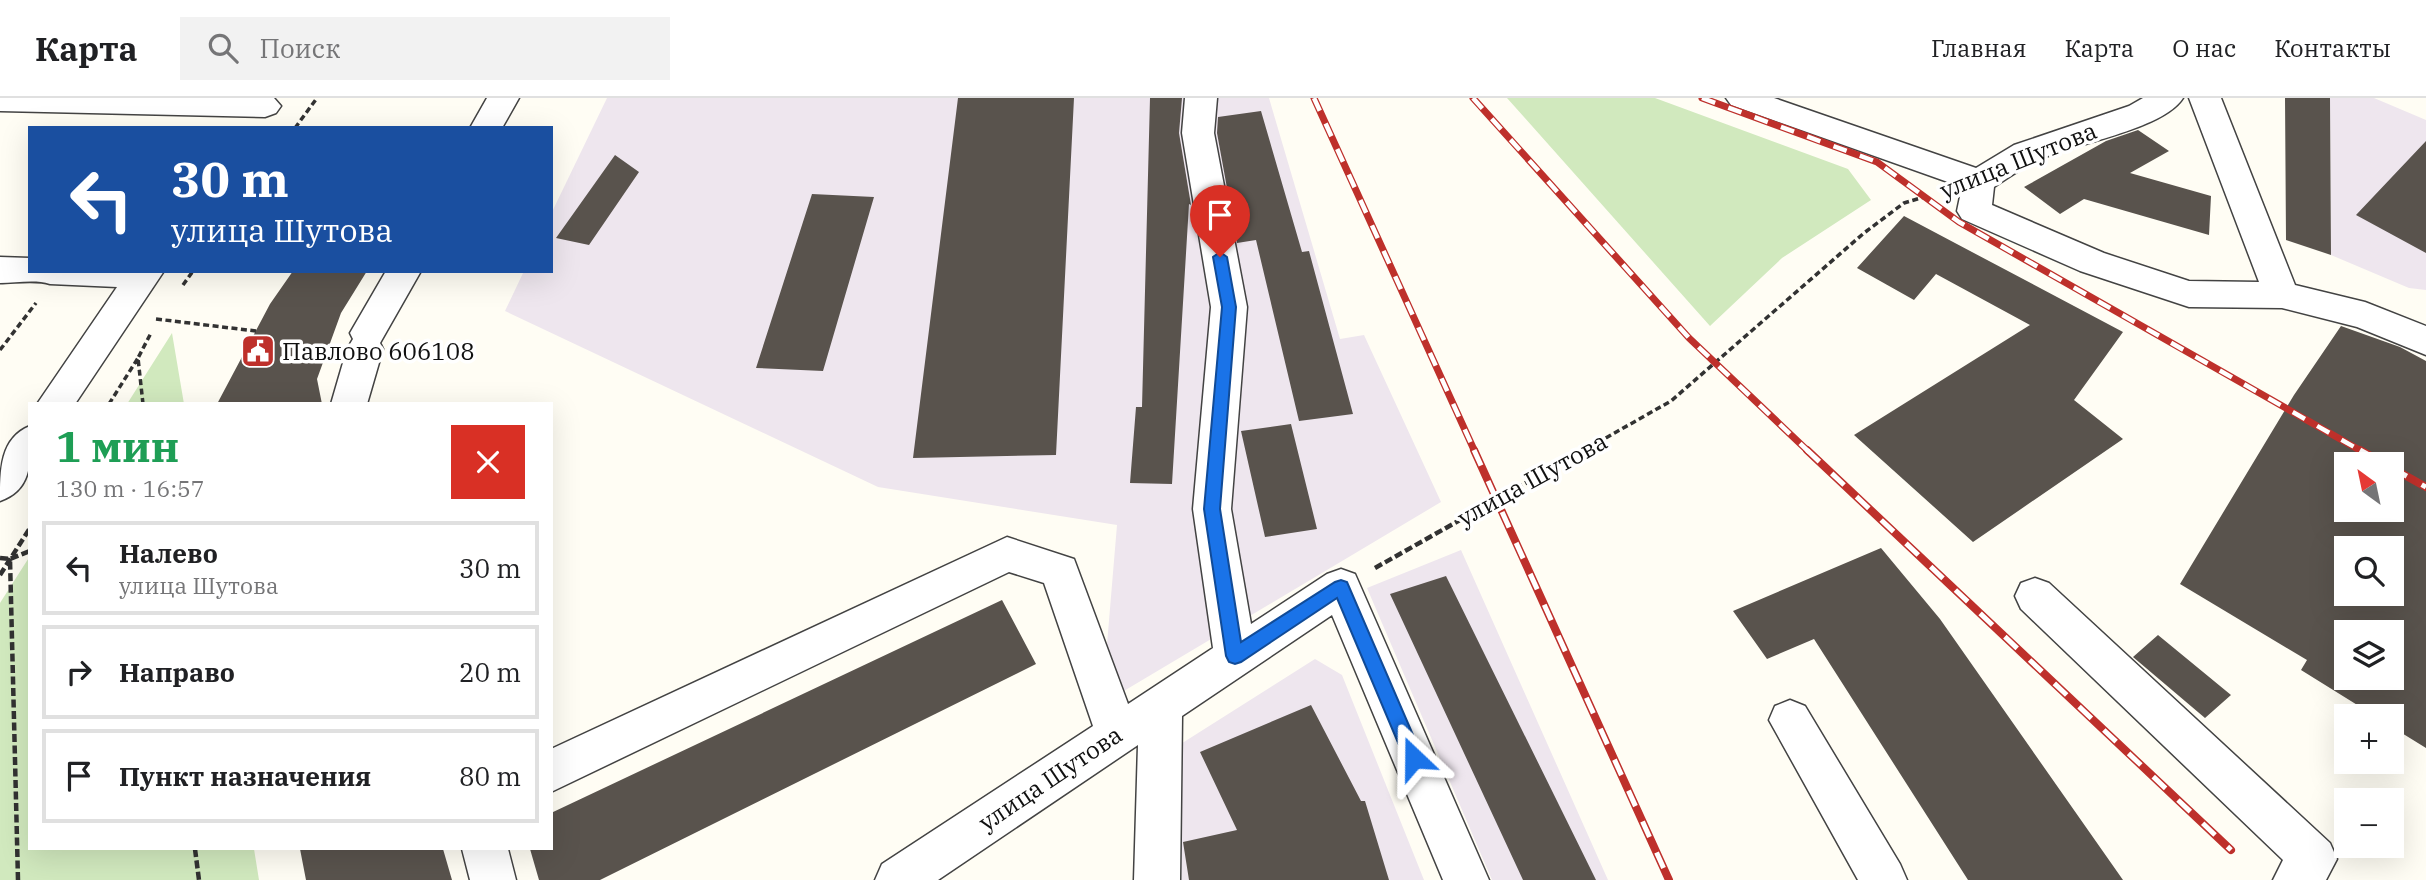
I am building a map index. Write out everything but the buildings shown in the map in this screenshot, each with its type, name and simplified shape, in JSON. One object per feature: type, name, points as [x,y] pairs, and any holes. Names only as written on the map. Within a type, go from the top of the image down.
[{"type":"street","points":[[487,126],[503,98]]},
{"type":"street","points":[[1201,98],[1198,133],[1229,307],[1212,509],[1235,656]]},
{"type":"street","points":[[1742,98],[1979,181],[1974,211],[2092,262],[2189,294],[2282,295],[2365,315],[2426,341]]},
{"type":"street","name":"улица Шутова","points":[[1979,181],[2025,153],[2140,114],[2166,98]]},
{"type":"street","points":[[2205,98],[2282,295]]},
{"type":"street","points":[[0,100],[262,110]]},
{"type":"street","points":[[0,270],[28,271]]},
{"type":"street","points":[[56,402],[146,273]]},
{"type":"street","points":[[348,402],[367,341],[403,273]]},
{"type":"street","points":[[0,485],[28,444]]},
{"type":"street","points":[[553,770],[1007,554],[1060,571],[1117,733]]},
{"type":"street","points":[[1341,587],[1466,880]]},
{"type":"street","name":"улица Шутова","points":[[898,880],[1341,587]]},
{"type":"street","points":[[2035,596],[2314,859],[2296,880]]},
{"type":"street","points":[[1157,880],[1161,704]]},
{"type":"street","points":[[1790,720],[1884,880]]},
{"type":"street","points":[[485,850],[493,880]]},
{"type":"path","points":[[296,126],[317,98]]},
{"type":"path","name":"улица Шутова","points":[[1341,587],[1671,401],[1864,233],[1904,203],[1979,181]]},
{"type":"path","points":[[0,349],[58,273]]},
{"type":"path","points":[[179,290],[192,273]]},
{"type":"path","points":[[110,402],[166,310]]},
{"type":"path","points":[[115,315],[256,331]]},
{"type":"path","points":[[138,358],[143,402]]},
{"type":"path","points":[[0,575],[28,531]]},
{"type":"path","points":[[0,558],[10,559],[28,552]]},
{"type":"path","points":[[10,559],[18,880]]},
{"type":"path","points":[[195,850],[199,880]]},
{"type":"shaded area","points":[[607,98],[1269,98],[1340,339],[1364,335],[1441,502],[1102,704],[1117,525],[878,487],[505,311],[523,273],[553,273],[553,210]]},
{"type":"shaded area","points":[[2330,98],[2374,98],[2426,120],[2426,290],[2409,288],[2331,255]]},
{"type":"shaded area","points":[[1461,550],[1608,880],[1492,880],[1367,588]]},
{"type":"shaded area","points":[[1315,659],[1342,675],[1424,880],[1177,880],[1176,747]]},
{"type":"green space","points":[[1507,98],[1655,98],[1848,169],[1871,200],[1782,258],[1710,326]]},
{"type":"green space","points":[[172,333],[184,402],[128,402]]},
{"type":"green space","points":[[28,559],[28,850],[254,850],[259,880],[0,880],[0,603]]},
{"type":"railway","points":[[1314,98],[1475,452]]},
{"type":"railway","points":[[1473,98],[1689,338],[1809,452]]},
{"type":"railway","points":[[1702,98],[1877,162],[1959,222],[2363,452]]},
{"type":"railway","points":[[1474,450],[1669,880]]},
{"type":"railway","points":[[1807,450],[2231,850]]},
{"type":"railway","points":[[2360,450],[2364,452]]},
{"type":"railway","points":[[2404,475],[2426,487]]},
{"type":"place","name":"Павлово 606108","points":[[258,351]]},
{"type":"route","points":[[1220,257],[1229,307],[1212,509],[1235,656],[1341,587],[1414,758]]}]
